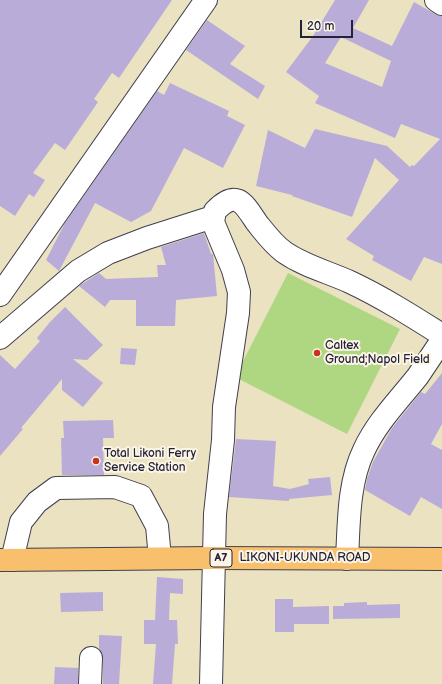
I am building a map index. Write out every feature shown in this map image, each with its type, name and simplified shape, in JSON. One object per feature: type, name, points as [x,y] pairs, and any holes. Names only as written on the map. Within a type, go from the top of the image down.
[{"type":"highway","name":"LIKONI-UKUNDA ROAD","points":[[6,560],[160,558],[442,559]]},
{"type":"street","points":[[0,295],[206,0]]},
{"type":"street","points":[[436,0],[442,4]]},
{"type":"street","points":[[211,684],[215,514],[223,440],[224,407],[238,312],[239,292],[233,270],[217,232],[213,217],[215,211],[227,201],[235,200],[241,202],[248,206],[264,232],[284,252],[357,286],[407,313],[442,335]]},
{"type":"street","points":[[0,338],[78,272],[108,253],[147,238],[213,217]]},
{"type":"street","points":[[347,559],[350,503],[354,480],[363,451],[381,420],[418,375],[442,340]]},
{"type":"street","points":[[6,560],[21,522],[36,502],[56,488],[115,487],[141,496],[157,526],[160,558]]},
{"type":"street","points":[[90,684],[91,658]]},
{"type":"green space","name":"Caltex Ground;Napol Field","points":[[288,273],[400,329],[347,434],[235,377]]},
{"type":"building","points":[[0,0],[172,0],[119,78],[112,73],[94,99],[98,102],[65,150],[55,143],[33,173],[45,180],[34,197],[29,194],[15,216],[0,206]]},
{"type":"building","points":[[335,0],[369,0],[353,28],[392,46],[414,2],[435,14],[442,16],[442,264],[424,257],[411,281],[372,260],[374,256],[346,239],[399,180],[375,158],[352,217],[292,195],[256,186],[268,130],[305,148],[315,129],[387,146],[410,167],[412,165],[414,166],[440,139],[401,124],[395,138],[315,103],[319,96],[286,72],[313,36]],"holes":[[[341,37],[391,61],[382,87],[325,63]]]},
{"type":"building","points":[[207,20],[245,46],[230,64],[265,86],[258,99],[186,50]]},
{"type":"building","points":[[170,83],[229,111],[227,116],[245,125],[223,168],[184,148],[151,211],[131,222],[95,203],[59,271],[46,260],[65,223],[157,91],[164,95]]},
{"type":"building","points":[[204,233],[211,254],[213,254],[217,296],[176,300],[175,326],[136,326],[136,300],[110,300],[105,307],[79,286],[99,273],[106,279],[158,277],[157,265],[166,265],[161,247]]},
{"type":"building","points":[[65,307],[103,345],[87,360],[73,359],[103,383],[83,407],[62,390],[62,379],[21,428],[23,429],[0,456],[0,355],[15,369],[40,341],[37,338]]},
{"type":"building","points":[[121,348],[137,349],[135,365],[120,364]]},
{"type":"building","points":[[442,373],[442,424],[431,444],[442,450],[442,509],[421,497],[410,516],[365,490],[367,479],[373,462],[392,428],[421,392],[425,394]]},
{"type":"building","points":[[113,420],[114,438],[103,438],[104,475],[62,475],[61,438],[64,438],[63,421]]},
{"type":"building","points":[[236,439],[276,441],[273,486],[290,489],[309,484],[308,479],[330,477],[332,495],[289,499],[289,501],[229,497]]},
{"type":"building","points":[[157,577],[183,579],[183,594],[170,593],[169,620],[177,620],[178,644],[175,644],[172,684],[153,684],[156,644],[144,644],[144,620],[155,620]]},
{"type":"building","points":[[103,592],[103,611],[61,612],[60,593]]},
{"type":"building","points":[[275,599],[293,599],[293,607],[329,606],[329,624],[294,624],[294,632],[275,632]]},
{"type":"building","points":[[367,602],[367,605],[400,604],[400,618],[333,619],[333,606],[344,606],[344,603]]},
{"type":"building","points":[[99,635],[122,636],[119,684],[103,684],[103,658],[99,648]]},
{"type":"building","points":[[55,667],[78,668],[78,684],[54,684]]},
{"type":"place","name":"Caltex Ground;Napol Field","points":[[317,353]]},
{"type":"place","name":"Total Likoni Ferry Service Station","points":[[96,461]]}]
